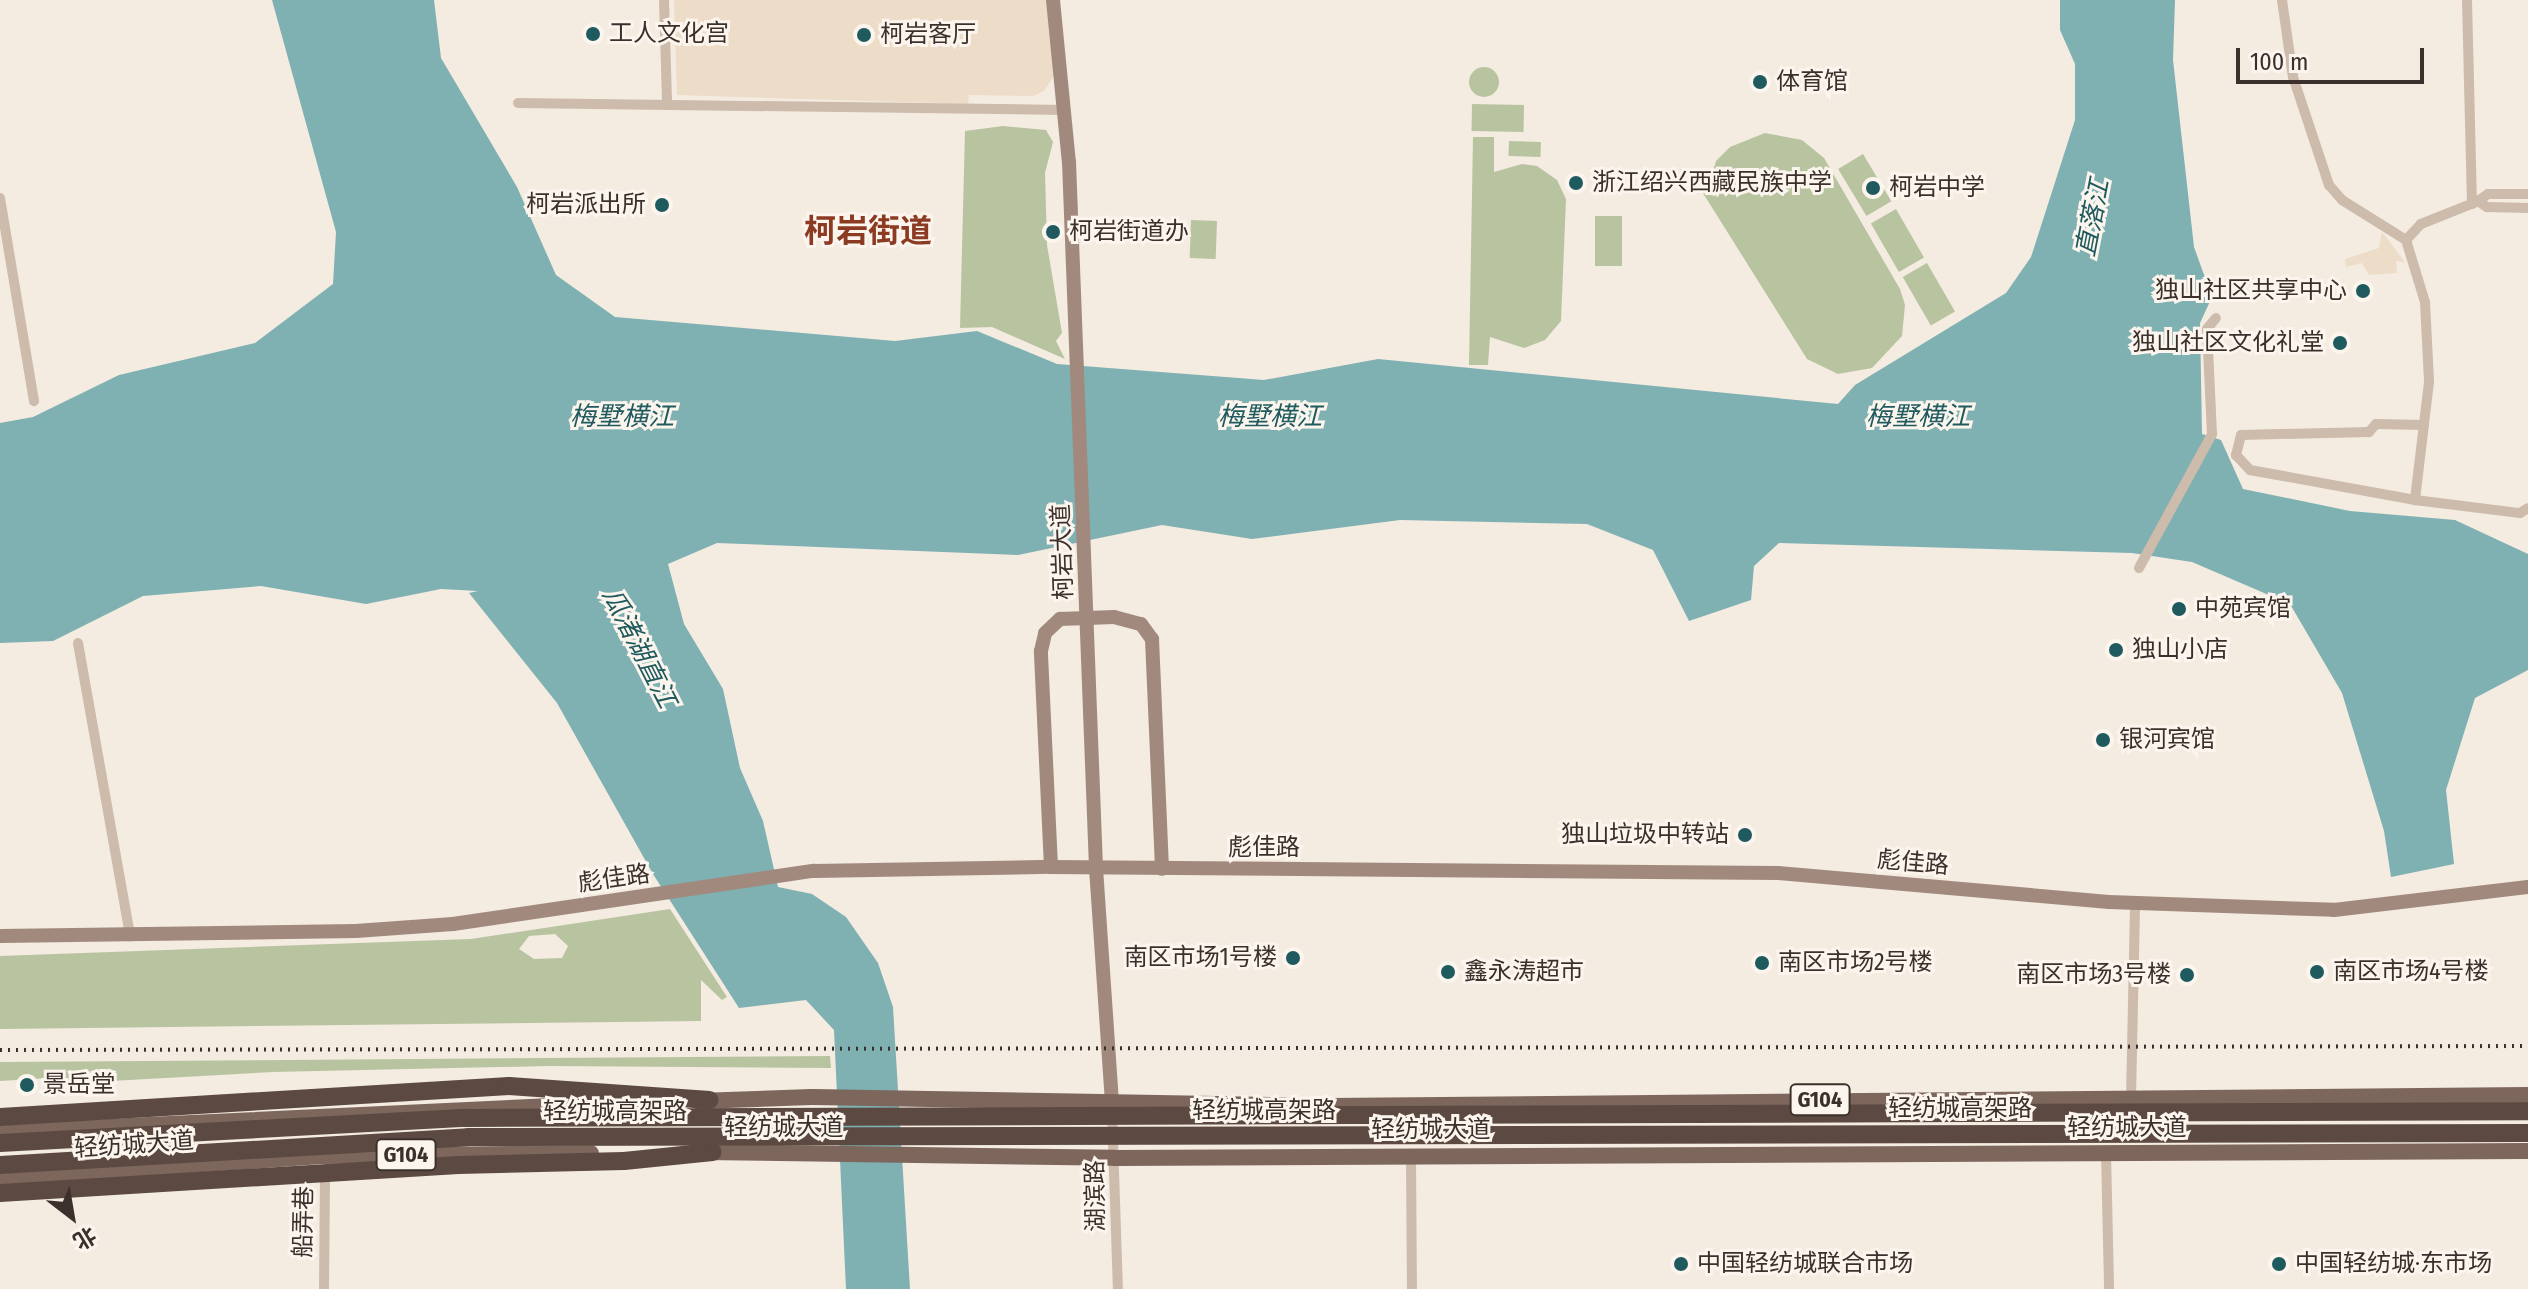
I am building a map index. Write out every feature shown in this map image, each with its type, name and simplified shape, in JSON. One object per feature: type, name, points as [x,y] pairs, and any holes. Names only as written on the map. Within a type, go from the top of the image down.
[{"type":"highway","points":[[0,1117],[509,1086],[710,1100]]},
{"type":"highway","name":"轻纺城高架路","points":[[0,1143],[496,1118],[2528,1111]]},
{"type":"highway","name":"轻纺城高架路","points":[[0,1165],[468,1137],[2528,1133]]},
{"type":"highway","points":[[0,1193],[458,1165],[624,1161],[713,1152]]},
{"type":"main road","name":"轻纺城大道","points":[[0,1132],[473,1106],[812,1097],[1330,1106],[2528,1095]]},
{"type":"main road","name":"轻纺城大道","points":[[0,1178],[325,1156],[924,1151],[1115,1158],[1411,1154],[2528,1151]]},
{"type":"street","points":[[664,0],[667,103]]},
{"type":"street","name":"柯岩大道","points":[[1053,0],[1064,110],[1078,343],[1096,868],[1112,1102]]},
{"type":"street","points":[[2282,0],[2293,77],[2329,185],[2342,200],[2406,240],[2425,302],[2429,345],[2415,500]]},
{"type":"street","points":[[2467,0],[2475,202]]},
{"type":"street","points":[[518,103],[1064,110]]},
{"type":"street","points":[[2406,240],[2421,224],[2488,194],[2528,194]]},
{"type":"street","points":[[0,198],[34,401]]},
{"type":"street","points":[[2475,202],[2487,207],[2528,208]]},
{"type":"street","points":[[2139,568],[2212,434],[2207,329],[2216,318]]},
{"type":"street","points":[[2424,425],[2241,435],[2235,442],[2239,464],[2250,470],[2415,500],[2520,513],[2528,508]]},
{"type":"street","points":[[1051,867],[1041,651],[1045,633],[1060,619],[1114,617],[1141,624],[1152,639],[1162,869]]},
{"type":"street","points":[[78,643],[130,936]]},
{"type":"street","name":"彪佳路","points":[[0,936],[130,936],[439,925],[814,871],[1051,867],[1778,873],[2135,903],[2334,910],[2459,898],[2528,887]]},
{"type":"street","points":[[2131,1098],[2135,903]]},
{"type":"street","name":"湖滨路","points":[[1112,1102],[1118,1289]]},
{"type":"street","points":[[2106,1153],[2109,1289]]},
{"type":"street","points":[[1411,1154],[1412,1289]]},
{"type":"street","name":"船弄巷","points":[[324,1289],[325,1156]]},
{"type":"green space","points":[[1484,67],[1495,71],[1499,82],[1495,93],[1484,97],[1473,93],[1469,82],[1473,71]]},
{"type":"green space","points":[[1472,104],[1524,105],[1524,132],[1472,131]]},
{"type":"green space","points":[[1003,126],[1046,130],[1053,142],[1045,173],[1047,245],[1062,333],[1056,341],[1065,359],[992,327],[960,328],[965,131]]},
{"type":"green space","points":[[1765,133],[1802,140],[1824,158],[1900,289],[1905,305],[1902,336],[1872,368],[1838,374],[1807,359],[1696,182],[1703,172],[1710,181],[1716,161],[1730,147]]},
{"type":"green space","points":[[1473,137],[1494,137],[1494,172],[1522,164],[1537,166],[1557,180],[1566,199],[1561,321],[1545,340],[1524,348],[1490,337],[1488,365],[1469,365]]},
{"type":"green space","points":[[1509,141],[1541,142],[1540,157],[1508,156]]},
{"type":"green space","points":[[1863,154],[1891,201],[1866,216],[1838,169]]},
{"type":"green space","points":[[1896,209],[1924,257],[1899,272],[1871,224]]},
{"type":"green space","points":[[1595,216],[1622,216],[1622,266],[1595,266]]},
{"type":"green space","points":[[1191,220],[1217,221],[1216,259],[1190,258]]},
{"type":"green space","points":[[1927,263],[1955,311],[1931,325],[1903,277]]},
{"type":"green space","points":[[670,909],[727,997],[722,1000],[701,980],[701,1021],[0,1029],[0,956],[471,939]],"holes":[[[555,934],[568,946],[562,958],[534,959],[519,949],[529,936]]]},
{"type":"green space","points":[[830,1056],[831,1068],[549,1066],[273,1072],[75,1083],[51,1083],[50,1078],[0,1081],[0,1062]]},
{"type":"shaded area","name":"柯岩客厅","points":[[674,0],[1047,0],[1057,71],[1044,91],[1033,96],[969,95],[968,104],[677,95]]},
{"type":"shaded area","points":[[2382,232],[2405,262],[2396,261],[2397,273],[2369,275],[2362,263],[2346,267],[2345,259],[2379,248]]},
{"type":"water","points":[[272,0],[434,0],[441,58],[517,187],[556,275],[615,317],[895,341],[977,331],[1057,364],[1264,380],[1378,359],[1838,404],[1855,385],[2006,293],[2031,257],[2075,120],[2075,64],[2060,30],[2060,0],[2175,0],[2173,60],[2194,247],[2212,297],[2200,323],[2202,434],[2221,440],[2243,489],[2350,511],[2455,520],[2528,554],[2528,670],[2475,698],[2446,790],[2454,864],[2391,877],[2384,831],[2342,693],[2290,604],[2192,562],[2132,553],[1779,543],[1754,566],[1751,600],[1689,621],[1653,550],[1587,524],[1400,520],[1252,539],[1162,525],[1018,555],[717,543],[668,564],[684,624],[723,689],[740,768],[763,821],[778,887],[812,894],[846,917],[878,963],[893,1007],[910,1289],[846,1289],[834,1030],[806,1000],[739,1008],[653,874],[557,703],[469,593],[478,591],[441,589],[366,604],[261,586],[143,596],[53,641],[0,643],[0,423],[33,417],[119,375],[255,343],[333,284],[336,232]]},
{"type":"railway","points":[[0,1050],[2528,1046]]},
{"type":"place","name":"工人文化宫","points":[[593,34]]},
{"type":"place","name":"柯岩客厅","points":[[864,35]]},
{"type":"place","name":"体育馆","points":[[1760,82]]},
{"type":"place","name":"浙江绍兴西藏民族中学","points":[[1576,183]]},
{"type":"place","name":"柯岩中学","points":[[1873,188]]},
{"type":"place","name":"柯岩派出所","points":[[662,205]]},
{"type":"place","name":"柯岩街道办","points":[[1053,232]]},
{"type":"place","name":"独山社区共享中心","points":[[2363,291]]},
{"type":"place","name":"独山社区文化礼堂","points":[[2340,343]]},
{"type":"place","name":"中苑宾馆","points":[[2179,609]]},
{"type":"place","name":"独山小店","points":[[2116,650]]},
{"type":"place","name":"银河宾馆","points":[[2103,740]]},
{"type":"place","name":"独山垃圾中转站","points":[[1745,835]]},
{"type":"place","name":"南区市场1号楼","points":[[1293,958]]},
{"type":"place","name":"南区市场2号楼","points":[[1762,963]]},
{"type":"place","name":"鑫永涛超市","points":[[1448,972]]},
{"type":"place","name":"南区市场4号楼","points":[[2317,972]]},
{"type":"place","name":"南区市场3号楼","points":[[2187,975]]},
{"type":"place","name":"景岳堂","points":[[27,1085]]},
{"type":"place","name":"中国轻纺城联合市场","points":[[1681,1264]]},
{"type":"place","name":"中国轻纺城·东市场","points":[[2279,1264]]},
{"type":"district","name":"柯岩街道","points":[[868,231]]},
{"type":"water label","name":"直落江","points":[[2093,218]]},
{"type":"water label","name":"梅墅横江","points":[[622,417]]},
{"type":"water label","name":"梅墅横江","points":[[1270,417]]},
{"type":"water label","name":"梅墅横江","points":[[1918,417]]},
{"type":"water label","name":"瓜渚湖直江","points":[[639,648]]}]
